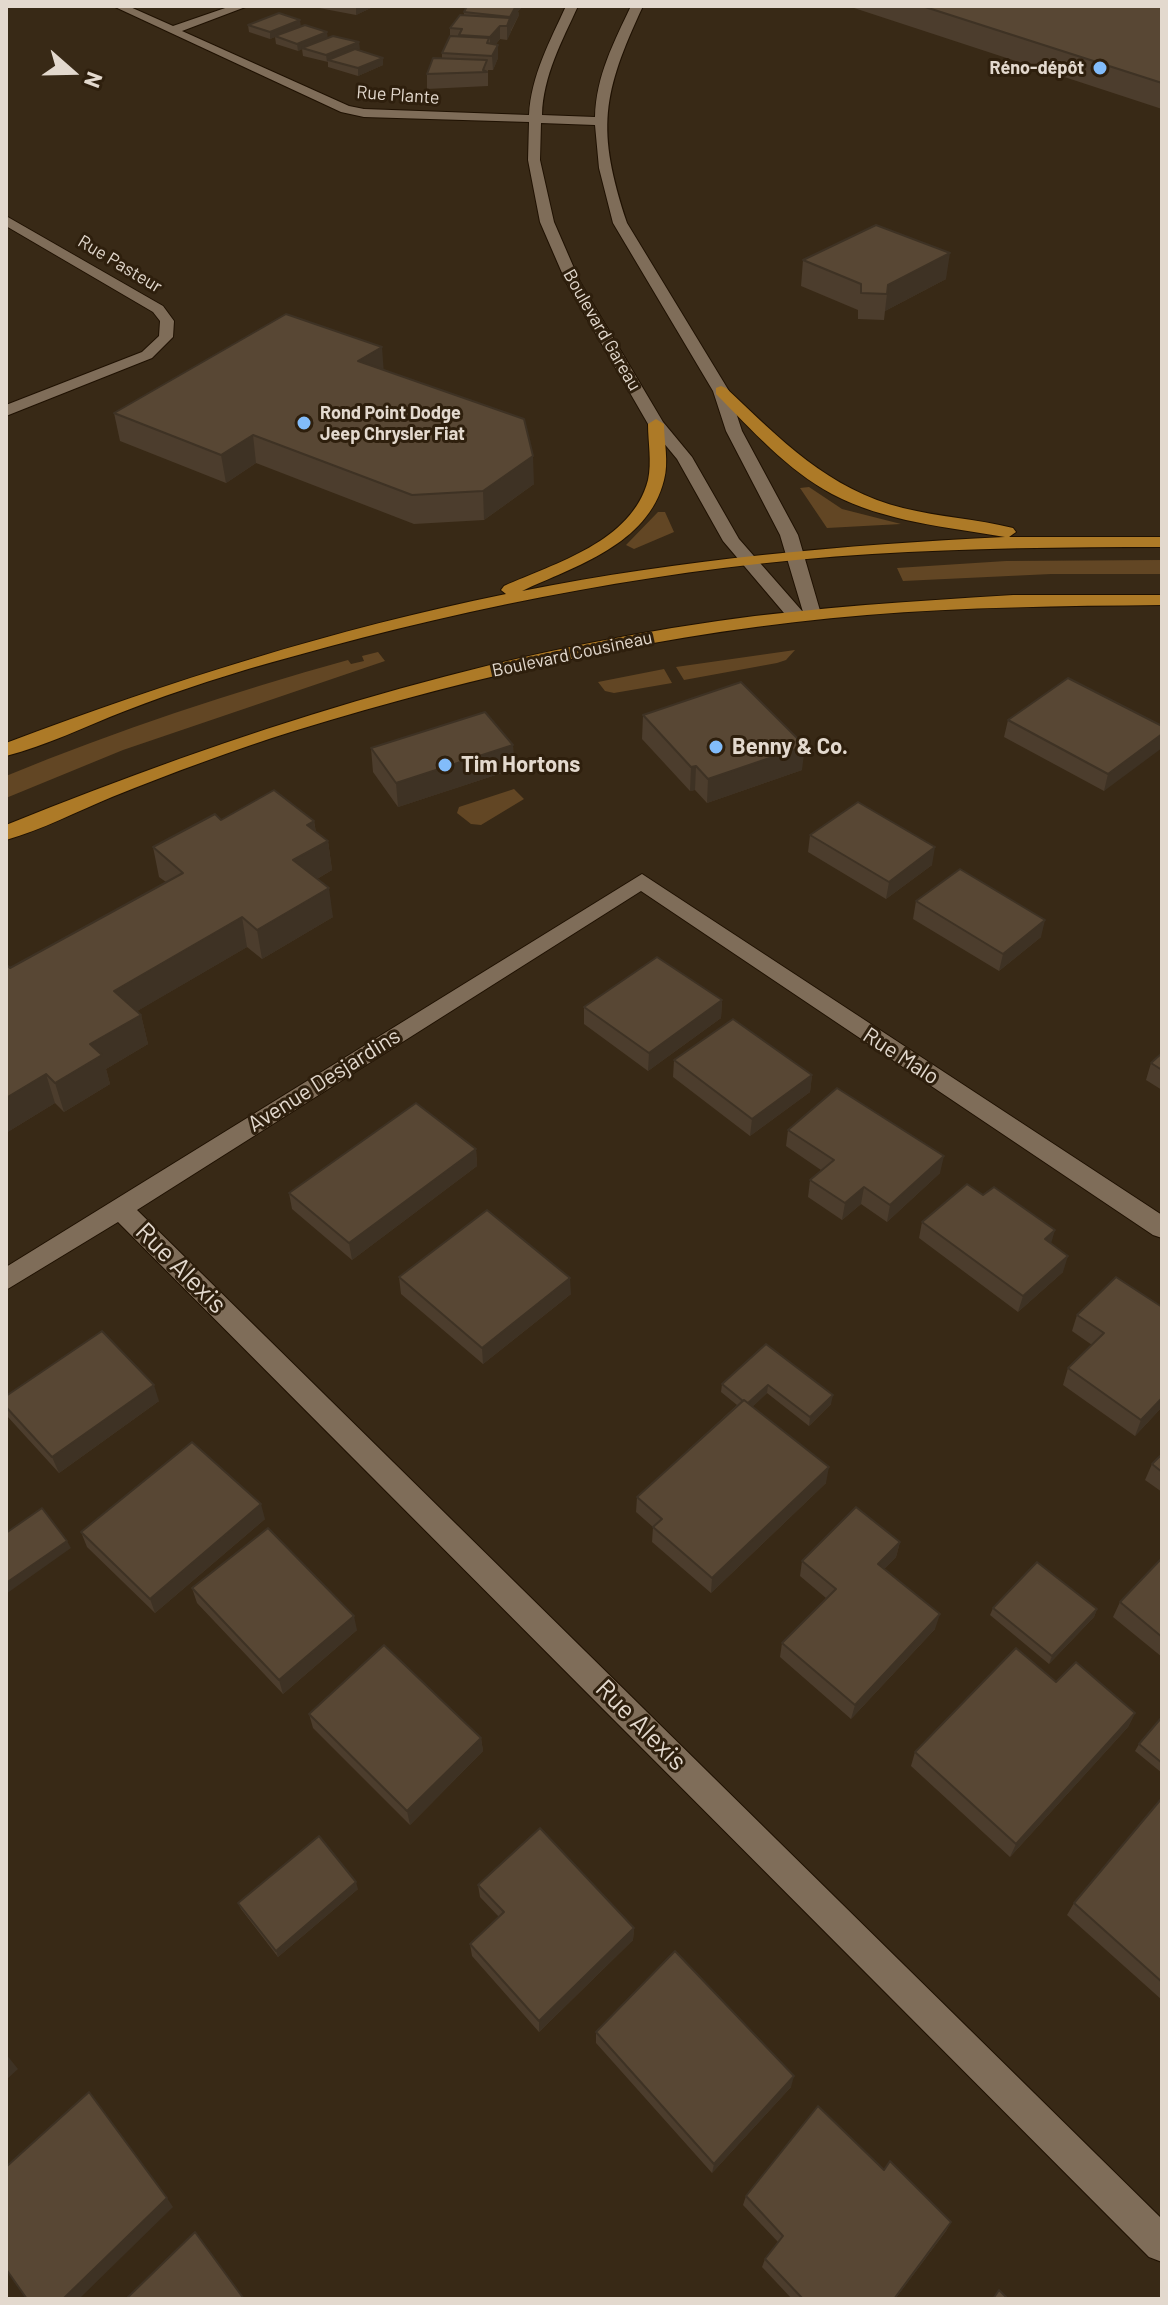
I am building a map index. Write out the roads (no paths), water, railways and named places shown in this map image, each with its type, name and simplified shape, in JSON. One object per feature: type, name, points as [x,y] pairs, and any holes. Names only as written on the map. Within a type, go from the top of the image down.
[{"type":"main road","points":[[721,391],[796,461],[856,499],[894,510],[1052,540]]},
{"type":"main road","points":[[475,607],[600,547],[635,518],[655,483],[656,424]]},
{"type":"main road","points":[[6,750],[176,688],[298,650],[475,607],[590,584],[749,561],[905,546],[1052,540],[1162,542]]},
{"type":"main road","name":"Boulevard Cousineau","points":[[6,833],[174,765],[377,699],[551,656],[670,634],[804,615],[986,601],[1162,600]]},
{"type":"street","name":"Rue Plante","points":[[119,6],[345,109],[364,113],[600,121]]},
{"type":"street","points":[[173,30],[242,6]]},
{"type":"street","name":"Boulevard Gareau","points":[[572,6],[544,68],[536,98],[533,146],[539,192],[558,250],[573,282],[656,424],[684,457],[732,541],[804,615]]},
{"type":"street","points":[[637,6],[608,72],[600,121],[606,178],[620,223],[721,391],[734,431],[789,535],[804,615]]},
{"type":"street","name":"Rue Pasteur","points":[[6,220],[158,309],[167,321],[166,337],[147,355],[6,411]]},
{"type":"street","name":"Avenue Desjardins","points":[[6,1280],[642,881]]},
{"type":"street","name":"Rue Malo","points":[[642,881],[663,899],[1162,1228]]},
{"type":"street","name":"Rue Alexis","points":[[119,1207],[1162,2244]]},
{"type":"place","name":"Réno-dépôt","points":[[1100,68]]},
{"type":"place","name":"Rond Point Dodge Jeep Chrysler Fiat","points":[[304,423]]},
{"type":"place","name":"Benny & Co.","points":[[716,747]]},
{"type":"place","name":"Tim Hortons","points":[[445,765]]}]
